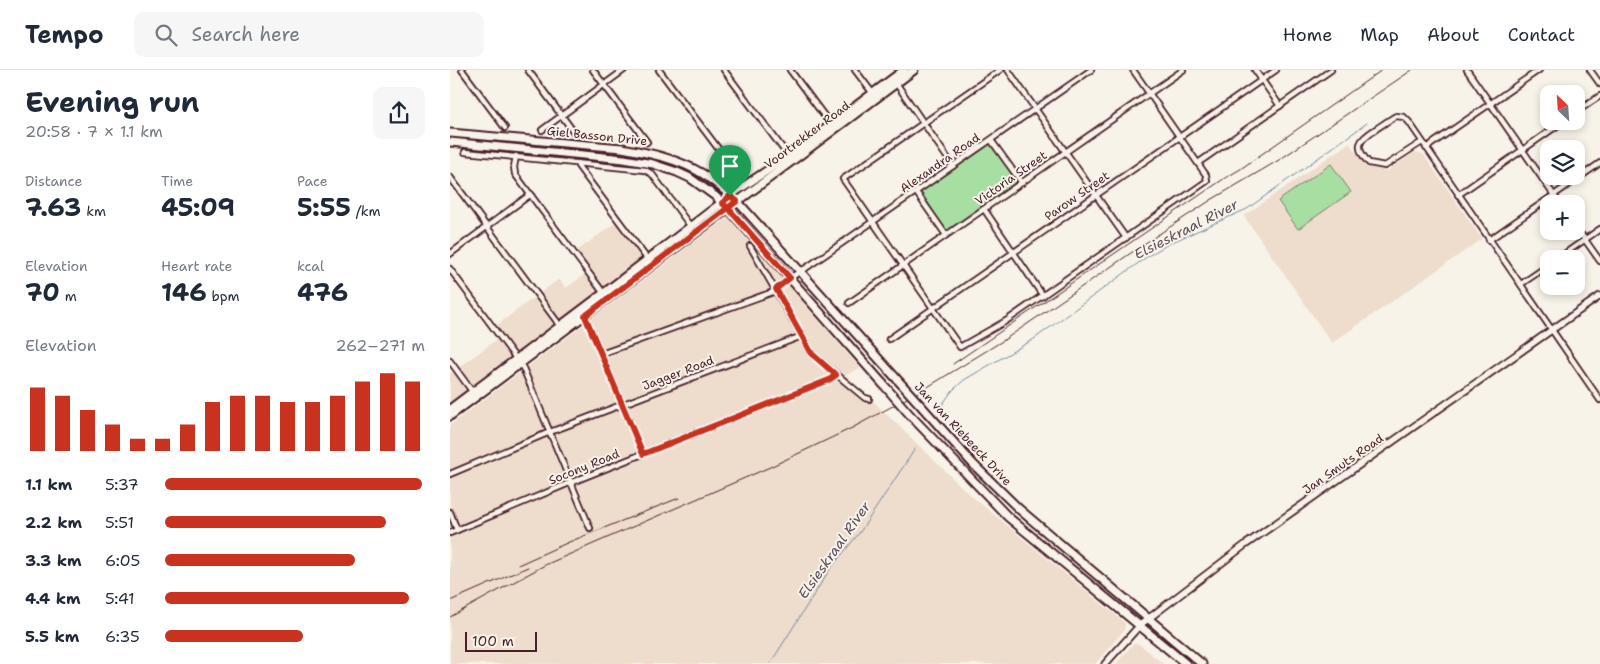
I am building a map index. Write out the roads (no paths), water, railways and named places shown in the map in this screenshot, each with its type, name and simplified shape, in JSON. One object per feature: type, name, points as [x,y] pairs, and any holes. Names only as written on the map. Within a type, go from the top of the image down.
[{"type":"main road","name":"Voortrekker Road","points":[[894,81],[904,70]]},
{"type":"main road","name":"Voortrekker Road","points":[[450,416],[518,361],[725,206],[730,196],[790,158],[874,95],[914,70]]},
{"type":"main road","name":"Giel Basson Drive","points":[[450,133],[622,148],[647,152],[693,168],[714,181],[730,196]]},
{"type":"main road","name":"Giel Basson Drive","points":[[450,142],[624,159],[653,164],[690,178],[725,206]]},
{"type":"main road","name":"Voortrekker Road","points":[[650,263],[691,227],[725,206],[737,201],[768,178],[790,158]]},
{"type":"main road","points":[[752,219],[746,204],[747,199],[768,178]]},
{"type":"main road","name":"Jan van Riebeeck Drive","points":[[730,196],[737,201],[973,464],[1019,509],[1202,664]]},
{"type":"main road","name":"Jan van Riebeeck Drive","points":[[725,206],[911,416],[1008,517],[1186,664]]},
{"type":"main road","name":"Voortrekker Road","points":[[450,409],[475,394]]},
{"type":"street","points":[[462,70],[506,128]]},
{"type":"street","points":[[528,70],[576,134]]},
{"type":"street","points":[[593,70],[647,142]]},
{"type":"street","points":[[542,130],[624,70]]},
{"type":"street","points":[[658,70],[720,151]]},
{"type":"street","points":[[724,70],[790,158]]},
{"type":"street","points":[[790,70],[832,127]]},
{"type":"street","points":[[855,70],[874,95]]},
{"type":"street","points":[[1000,70],[843,179],[960,347],[1006,321],[1205,183],[1207,178],[1198,163],[1133,70]]},
{"type":"street","points":[[1008,70],[1126,238]]},
{"type":"street","name":"Alexandra Road","points":[[601,354],[776,289],[1091,70]]},
{"type":"street","name":"Victoria Street","points":[[849,303],[1183,70]]},
{"type":"street","points":[[1255,70],[1280,106]]},
{"type":"street","name":"Parow Street","points":[[889,339],[1276,70]]},
{"type":"street","points":[[1198,163],[1331,70]]},
{"type":"street","points":[[1467,70],[1554,195],[1600,162]]},
{"type":"street","points":[[1426,148],[1539,70]]},
{"type":"street","points":[[1590,70],[1600,84]]},
{"type":"street","points":[[894,81],[953,166]]},
{"type":"street","points":[[1585,106],[1600,96]]},
{"type":"street","points":[[1422,142],[1385,166],[1369,163],[1362,155],[1359,146],[1365,136],[1396,116],[1404,117],[1422,142],[1489,240],[1521,284],[1600,400]]},
{"type":"street","points":[[495,127],[501,122]]},
{"type":"street","points":[[1458,195],[1551,130]]},
{"type":"street","points":[[636,140],[642,136]]},
{"type":"street","points":[[991,140],[1022,183]]},
{"type":"street","points":[[465,152],[516,156],[649,172],[691,227]]},
{"type":"street","points":[[516,156],[514,170],[606,296]]},
{"type":"street","points":[[578,163],[578,166],[650,263]]},
{"type":"street","points":[[450,177],[562,328]]},
{"type":"street","points":[[916,192],[946,235]]},
{"type":"street","points":[[450,254],[531,194]]},
{"type":"street","points":[[1489,240],[1540,205]]},
{"type":"street","points":[[984,209],[1043,296]]},
{"type":"street","points":[[1600,229],[1585,239],[1600,261]]},
{"type":"street","points":[[1570,250],[1584,240]]},
{"type":"street","points":[[750,246],[812,354],[865,398],[869,399]]},
{"type":"street","points":[[450,269],[518,361],[590,528]]},
{"type":"street","points":[[1521,284],[1540,271]]},
{"type":"street","name":"Jan Smuts Road","points":[[1104,664],[1140,625],[1250,542],[1600,296]]},
{"type":"street","points":[[583,313],[643,454]]},
{"type":"street","name":"Jagger Road","points":[[450,474],[550,432],[802,336]]},
{"type":"street","points":[[450,361],[475,394]]},
{"type":"street","name":"Socony Road","points":[[450,533],[829,380],[836,375]]},
{"type":"street","points":[[450,512],[458,530]]},
{"type":"waterway","name":"Elsieskraal River","points":[[942,405],[952,391],[964,380],[1034,339],[1148,256],[1170,243],[1247,209],[1367,123]]},
{"type":"waterway","name":"Elsieskraal River","points":[[770,664],[830,569],[860,532],[915,449]]},
{"type":"railway","points":[[953,364],[1239,170],[1382,70]]},
{"type":"railway","points":[[450,617],[545,565],[770,467],[852,428],[926,388],[1004,340],[1147,242],[1211,200],[1279,160],[1412,70]]},
{"type":"railway","points":[[518,565],[569,542],[679,498]]},
{"type":"railway","points":[[450,601],[528,567]]}]
